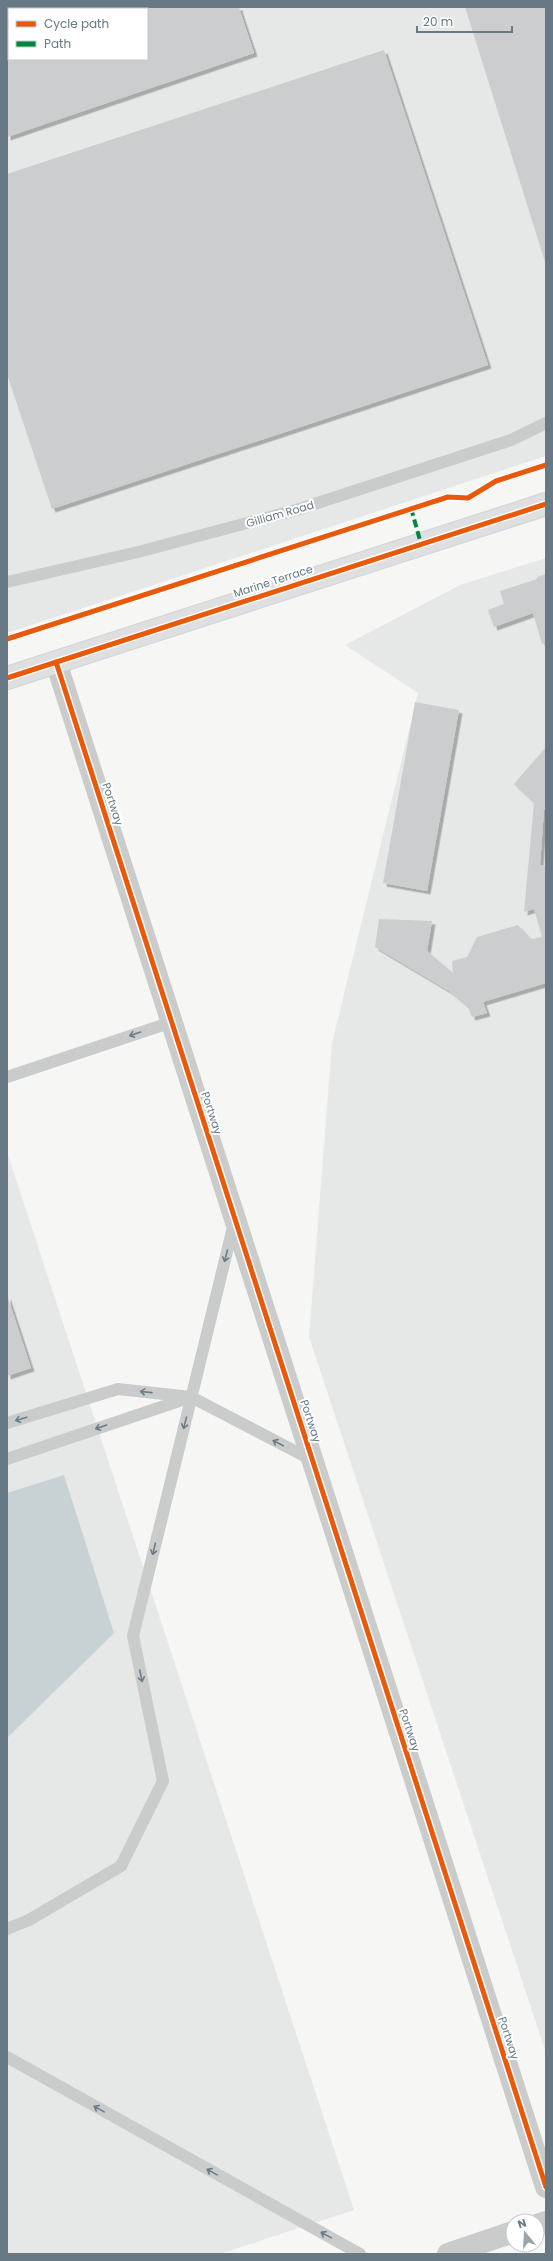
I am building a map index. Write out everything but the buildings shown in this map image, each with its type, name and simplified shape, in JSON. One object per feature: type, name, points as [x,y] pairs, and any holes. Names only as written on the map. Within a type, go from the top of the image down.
[{"type":"main road","name":"Marine Terrace","points":[[7,678],[546,504]]},
{"type":"street","name":"Portway","points":[[56,662],[546,2187]]},
{"type":"street","points":[[448,2254],[505,2235]]},
{"type":"lane","name":"Gilliam Road","points":[[7,582],[138,552],[296,510],[511,440],[546,423]]},
{"type":"lane","points":[[7,1077],[172,1022]]},
{"type":"lane","points":[[7,1929],[29,1920],[121,1866],[163,1781],[133,1636],[235,1218]]},
{"type":"lane","points":[[7,1423],[118,1389],[191,1397],[313,1461]]},
{"type":"lane","points":[[7,1460],[191,1397]]},
{"type":"lane","points":[[7,2057],[360,2254]]},
{"type":"shaded area","points":[[7,7],[546,7],[546,456],[7,633]]},
{"type":"shaded area","points":[[546,558],[546,2053],[309,1337],[332,1043],[418,693],[345,645],[460,585]]},
{"type":"shaded area","points":[[7,1152],[354,2210],[220,2254],[7,2254]]},
{"type":"shaded area","points":[[64,1475],[114,1633],[7,1738],[7,1493]]},
{"type":"marked path","points":[[411,508],[421,544]]},
{"type":"cycle path","points":[[7,639],[448,497],[468,498],[496,481],[546,465]]},
{"type":"cycle path","points":[[7,678],[546,504]]},
{"type":"cycle path","points":[[56,662],[546,2187]]}]
